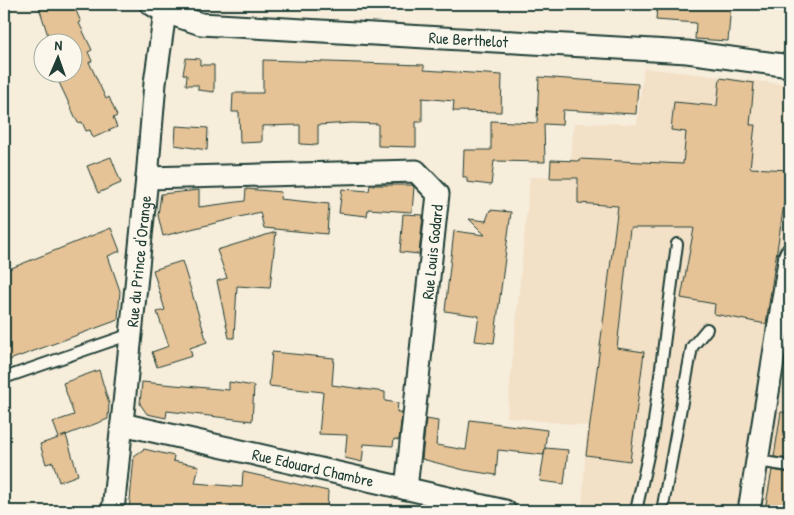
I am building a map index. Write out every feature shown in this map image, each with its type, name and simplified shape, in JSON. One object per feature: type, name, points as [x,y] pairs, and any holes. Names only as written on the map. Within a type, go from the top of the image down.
[{"type":"street","name":"Rue Berthelot","points":[[158,8],[201,24],[688,52],[790,66]]},
{"type":"street","name":"Rue du Prince d'Orange","points":[[113,511],[148,178],[158,8]]},
{"type":"street","name":"Rue Louis Godard","points":[[148,178],[416,171],[438,194],[406,489]]},
{"type":"street","points":[[749,511],[790,255]]},
{"type":"street","name":"Rue Edouard Chambre","points":[[122,424],[505,511]]},
{"type":"lane","points":[[636,511],[652,437],[677,244]]},
{"type":"lane","points":[[662,511],[692,348],[707,329]]},
{"type":"lane","points":[[4,378],[131,334]]},
{"type":"lane","points":[[757,461],[790,466]]},
{"type":"shaded area","points":[[644,68],[790,85],[790,511],[767,511],[742,506],[741,511],[582,510],[587,426],[507,417],[530,177],[569,178],[574,123],[637,124]]},
{"type":"building","points":[[38,4],[73,4],[81,22],[79,23],[92,50],[88,52],[92,61],[89,62],[106,99],[109,97],[117,116],[113,118],[117,127],[93,138],[90,130],[86,131],[82,122],[78,123],[59,82],[82,82],[82,32],[47,32]]},
{"type":"building","points":[[657,4],[731,4],[728,41],[695,39],[696,23],[656,20]]},
{"type":"building","points":[[186,58],[200,59],[200,65],[214,65],[214,92],[198,90],[198,85],[186,85],[187,75],[183,74]]},
{"type":"building","points":[[263,60],[424,65],[424,70],[502,75],[501,112],[453,111],[454,101],[422,98],[422,122],[416,122],[416,147],[378,146],[378,124],[353,123],[318,125],[318,145],[300,144],[300,125],[262,126],[262,142],[240,143],[239,112],[232,112],[233,93],[263,93]]},
{"type":"building","points":[[539,77],[638,84],[636,114],[563,110],[562,125],[544,124],[545,162],[494,161],[491,185],[467,182],[467,177],[463,177],[464,150],[491,150],[491,121],[537,123]]},
{"type":"building","points":[[720,78],[754,83],[750,125],[755,125],[750,168],[789,170],[766,324],[714,314],[715,304],[681,298],[694,228],[630,228],[617,348],[644,352],[630,461],[586,455],[618,206],[578,203],[578,178],[550,178],[551,160],[579,161],[579,159],[683,164],[686,132],[671,130],[674,102],[717,106]]},
{"type":"building","points":[[176,126],[208,128],[207,150],[175,145]]},
{"type":"building","points":[[111,157],[121,183],[98,193],[87,166]]},
{"type":"building","points":[[370,185],[412,185],[414,187],[412,212],[368,209],[367,216],[339,213],[342,189],[369,191]]},
{"type":"building","points":[[246,189],[281,192],[280,199],[329,204],[327,234],[264,228],[260,212],[163,236],[158,215],[161,194],[199,190],[199,207],[245,201]]},
{"type":"building","points":[[490,210],[511,212],[494,343],[475,341],[479,316],[445,311],[454,231],[485,235],[469,219],[486,221]]},
{"type":"building","points":[[403,214],[423,215],[419,254],[400,252]]},
{"type":"building","points":[[111,228],[120,251],[108,256],[120,291],[118,320],[4,362],[4,271]]},
{"type":"building","points":[[276,232],[270,288],[237,286],[234,338],[229,338],[217,281],[227,278],[217,250]]},
{"type":"building","points":[[182,261],[207,342],[190,348],[192,356],[157,367],[152,352],[169,346],[157,312],[165,310],[153,270]]},
{"type":"building","points":[[272,352],[334,358],[332,385],[385,392],[385,401],[398,403],[397,412],[402,412],[399,440],[394,439],[393,446],[364,444],[362,462],[345,458],[347,435],[319,434],[323,392],[269,386]]},
{"type":"building","points":[[99,370],[109,404],[108,419],[66,435],[78,475],[59,482],[53,462],[46,464],[40,444],[59,438],[53,422],[74,415],[63,383]]},
{"type":"building","points":[[142,382],[229,390],[229,382],[254,386],[252,421],[167,411],[166,418],[147,414],[140,404]]},
{"type":"building","points":[[781,412],[790,413],[790,459],[774,457]]},
{"type":"building","points":[[426,419],[438,421],[436,445],[466,450],[470,420],[547,430],[544,455],[498,450],[496,475],[464,470],[422,459]]},
{"type":"building","points":[[545,448],[568,450],[564,484],[540,481]]},
{"type":"building","points":[[144,449],[174,456],[173,461],[199,466],[195,483],[242,487],[243,472],[328,491],[327,511],[189,509],[189,511],[129,511],[134,456]]},
{"type":"building","points":[[772,470],[790,473],[790,511],[765,510]]}]
